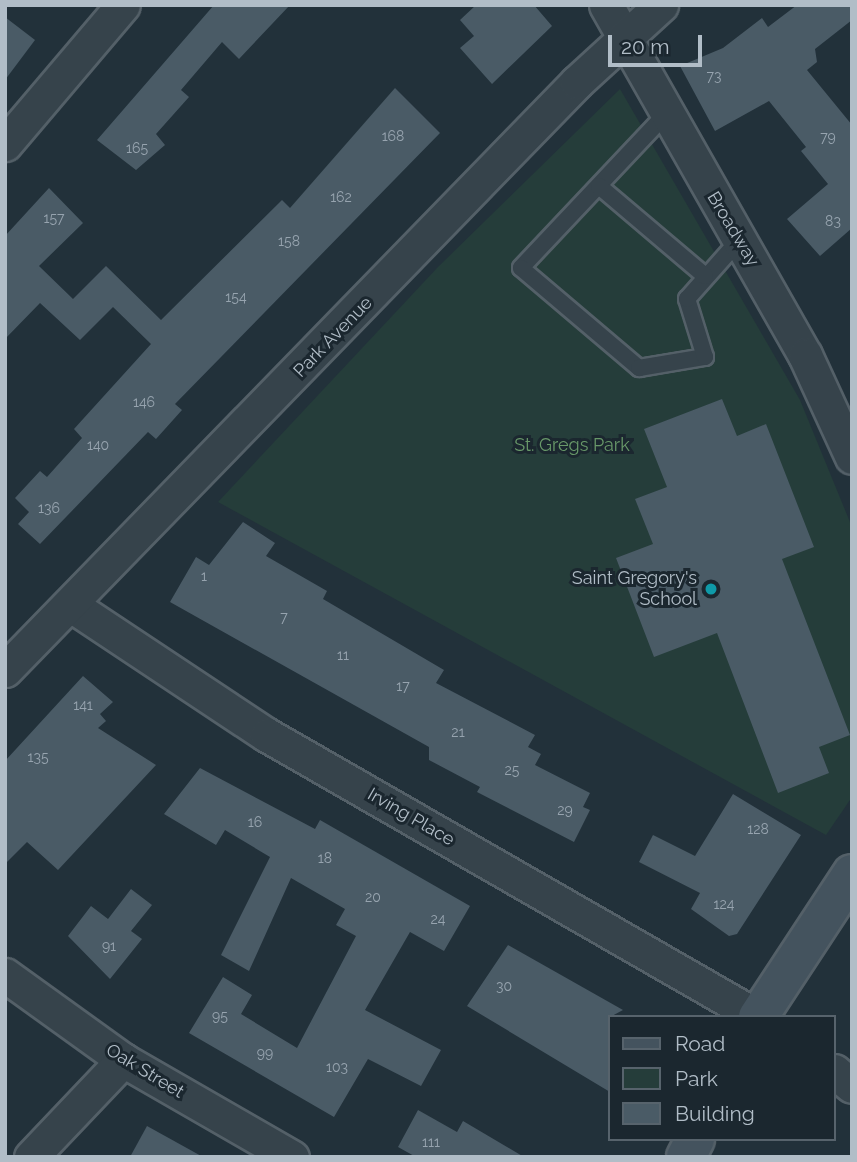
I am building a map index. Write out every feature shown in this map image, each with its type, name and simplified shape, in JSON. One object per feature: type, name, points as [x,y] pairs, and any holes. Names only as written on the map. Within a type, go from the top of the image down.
[{"type":"main road","points":[[759,1015],[852,874]]},
{"type":"main road","points":[[686,1157],[694,1141]]},
{"type":"street","points":[[5,144],[123,5]]},
{"type":"street","name":"Broadway","points":[[606,5],[626,37],[666,115],[805,355],[852,457]]},
{"type":"street","name":"Park Avenue","points":[[5,670],[626,37],[662,5]]},
{"type":"street","name":"Irving Place","points":[[71,605],[267,735],[755,1015]]},
{"type":"street","name":"Oak Street","points":[[5,975],[123,1060],[292,1157]]},
{"type":"street","points":[[31,1157],[123,1060]]},
{"type":"street","points":[[836,1073],[852,1086]]},
{"type":"lane","points":[[666,115],[521,268],[639,369],[705,357],[687,299],[740,239]]},
{"type":"lane","points":[[599,186],[705,276]]},
{"type":"green space","name":"St. Gregs Park","points":[[620,89],[800,400],[852,527],[852,797],[826,835],[218,502],[438,267]]},
{"type":"building","points":[[214,5],[290,5],[239,59],[222,42],[181,90],[189,97],[156,134],[165,145],[136,170],[97,140]]},
{"type":"building","points":[[476,5],[534,5],[552,26],[492,84],[460,48],[474,36],[460,20]]},
{"type":"building","points":[[797,5],[852,5],[852,20],[815,49],[817,62],[807,70],[852,125],[852,228],[820,256],[787,219],[828,184],[801,151],[806,147],[769,101],[715,131],[680,66],[723,48],[762,18],[768,27]]},
{"type":"building","points":[[5,17],[35,40],[5,80]]},
{"type":"building","points":[[395,88],[440,133],[175,404],[182,410],[156,439],[148,432],[40,544],[18,524],[29,512],[15,498],[40,471],[47,477],[82,438],[74,429],[151,344],[113,307],[80,340],[40,303],[5,339],[5,236],[49,188],[83,223],[39,266],[73,299],[106,266],[161,320],[282,200],[290,208]]},
{"type":"building","name":"Saint Gregory's School","points":[[722,399],[737,436],[766,424],[814,547],[782,559],[850,735],[819,747],[829,773],[778,793],[717,633],[654,657],[616,558],[653,544],[635,499],[667,487],[644,429]]},
{"type":"building","points":[[243,522],[275,543],[266,556],[327,591],[323,599],[444,670],[436,683],[535,735],[528,747],[541,754],[535,765],[590,793],[583,807],[590,810],[574,842],[477,792],[480,787],[429,760],[429,747],[170,602],[196,557],[209,565]]},
{"type":"building","points":[[83,676],[113,702],[100,714],[106,721],[98,728],[156,765],[58,870],[27,842],[5,864],[5,761]]},
{"type":"building","points":[[200,768],[315,829],[320,820],[470,906],[444,951],[410,932],[365,1010],[441,1050],[421,1086],[368,1059],[334,1117],[189,1033],[223,977],[252,995],[241,1014],[297,1048],[356,936],[336,925],[345,909],[291,878],[249,971],[221,955],[270,857],[225,830],[216,845],[164,814]]},
{"type":"building","points":[[733,794],[801,835],[737,934],[729,936],[691,909],[700,893],[639,862],[653,835],[695,856]]},
{"type":"building","points":[[131,889],[152,905],[131,931],[142,939],[110,979],[68,936],[91,906],[108,919]]},
{"type":"building","points":[[508,945],[623,1010],[608,1015],[608,1091],[467,1006]]},
{"type":"building","points":[[418,1110],[457,1132],[463,1121],[524,1157],[416,1157],[398,1147]]},
{"type":"building","points":[[147,1126],[203,1157],[130,1157]]},
{"type":"place","name":"Saint Gregory's School","points":[[711,589]]}]
